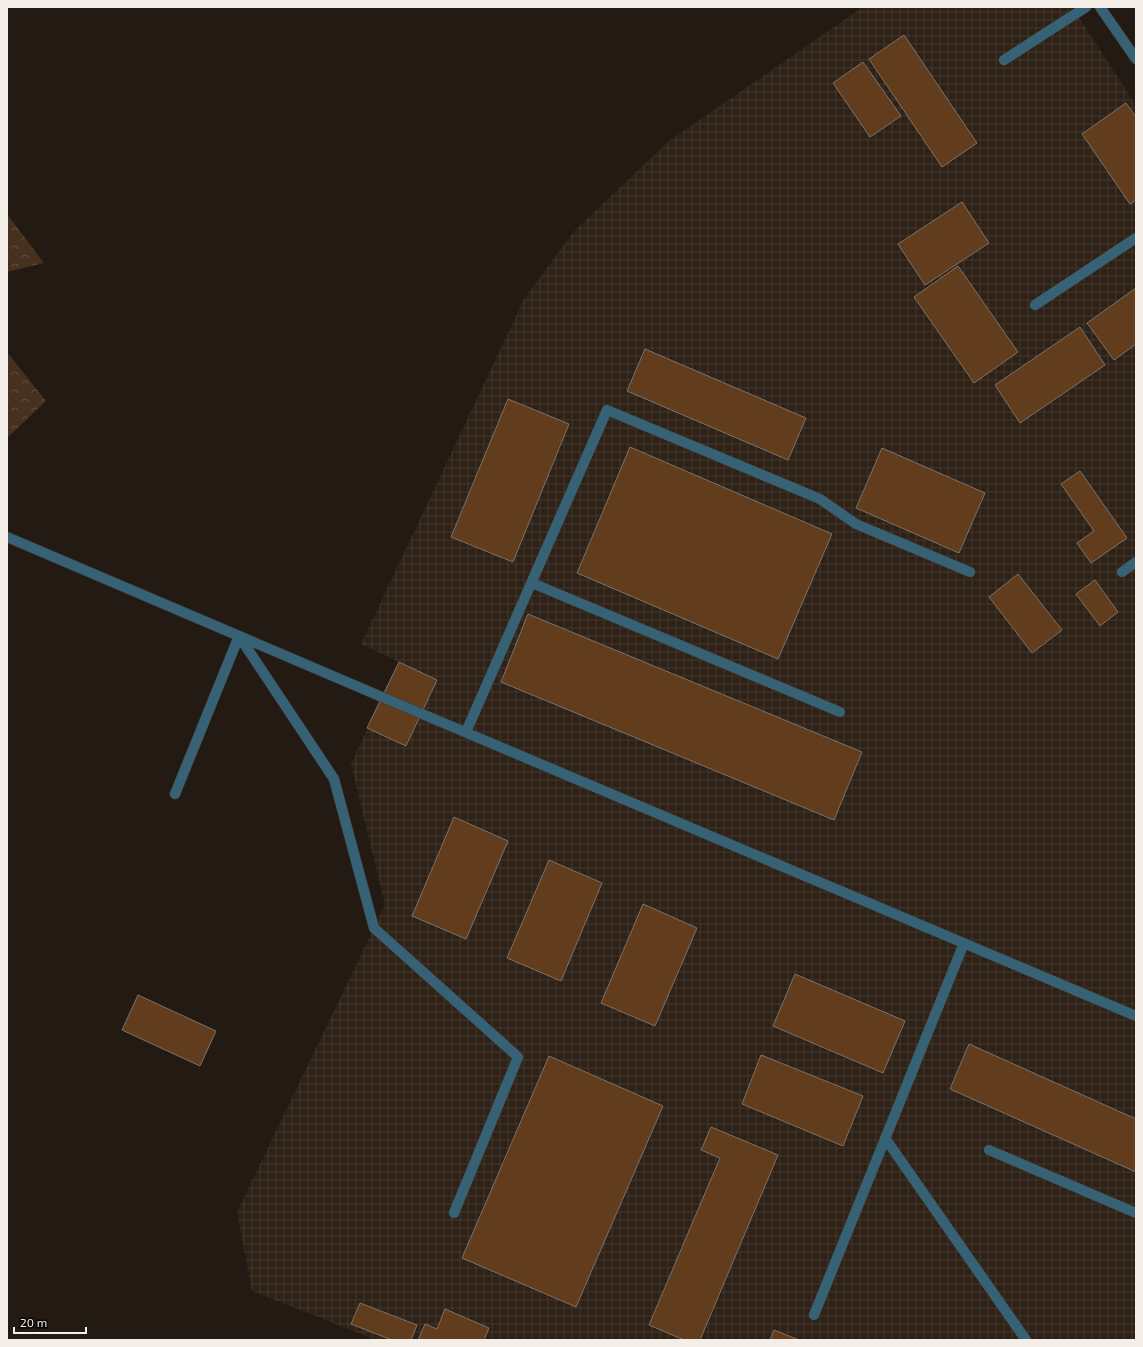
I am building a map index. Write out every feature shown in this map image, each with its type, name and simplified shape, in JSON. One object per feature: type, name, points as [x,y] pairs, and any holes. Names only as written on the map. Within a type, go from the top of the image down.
[{"type":"street","points":[[1004,60],[1086,7]]},
{"type":"street","points":[[1100,7],[1136,59]]},
{"type":"street","points":[[1035,305],[1136,238]]},
{"type":"street","points":[[466,732],[607,410],[820,499],[856,524],[970,572]]},
{"type":"street","points":[[7,537],[1136,1016]]},
{"type":"street","points":[[1122,572],[1136,562]]},
{"type":"street","points":[[532,583],[840,712]]},
{"type":"street","points":[[175,794],[239,636]]},
{"type":"street","points":[[239,636],[334,779],[374,928],[518,1057],[454,1213]]},
{"type":"street","points":[[814,1315],[964,943]]},
{"type":"street","points":[[885,1138],[1026,1340]]},
{"type":"street","points":[[989,1150],[1136,1213]]},
{"type":"shaded area","points":[[863,7],[1072,7],[1136,105],[1136,1340],[376,1340],[252,1291],[237,1212],[385,905],[351,764],[399,662],[361,644],[524,299],[575,230],[669,141]]},
{"type":"green space","points":[[7,214],[44,263],[7,272]]},
{"type":"green space","points":[[7,352],[46,401],[7,438]]},
{"type":"building","points":[[904,35],[977,143],[942,167],[869,59]]},
{"type":"building","points":[[863,62],[901,116],[870,137],[833,83]]},
{"type":"building","points":[[1126,103],[1136,117],[1136,200],[1130,204],[1082,134]]},
{"type":"building","points":[[962,202],[989,243],[925,285],[898,244]]},
{"type":"building","points":[[958,266],[1018,352],[974,383],[914,297]]},
{"type":"building","points":[[1136,288],[1136,344],[1114,360],[1087,323]]},
{"type":"building","points":[[1080,327],[1105,365],[1020,423],[995,385]]},
{"type":"building","points":[[645,349],[806,418],[788,460],[627,391]]},
{"type":"building","points":[[508,399],[569,424],[513,562],[451,537]]},
{"type":"building","points":[[630,447],[832,534],[778,659],[577,573]]},
{"type":"building","points":[[882,448],[985,493],[959,553],[856,508]]},
{"type":"building","points":[[1080,471],[1127,538],[1091,563],[1077,543],[1094,531],[1061,484]]},
{"type":"building","points":[[1018,574],[1062,630],[1032,653],[989,597]]},
{"type":"building","points":[[1095,580],[1118,612],[1100,626],[1076,594]]},
{"type":"building","points":[[528,614],[862,752],[834,820],[501,682]]},
{"type":"building","points":[[399,662],[437,680],[406,746],[367,728]]},
{"type":"building","points":[[454,817],[508,841],[466,939],[412,916]]},
{"type":"building","points":[[549,860],[602,883],[561,981],[507,958]]},
{"type":"building","points":[[643,904],[697,928],[655,1026],[601,1003]]},
{"type":"building","points":[[795,974],[905,1021],[883,1073],[773,1026]]},
{"type":"building","points":[[138,995],[216,1031],[200,1066],[122,1030]]},
{"type":"building","points":[[969,1044],[1136,1119],[1136,1172],[950,1089]]},
{"type":"building","points":[[761,1055],[863,1096],[843,1146],[742,1104]]},
{"type":"building","points":[[549,1056],[663,1106],[576,1307],[462,1258]]},
{"type":"building","points":[[711,1127],[778,1155],[700,1340],[684,1340],[649,1325],[720,1158],[701,1150]]},
{"type":"building","points":[[360,1303],[417,1325],[411,1340],[392,1340],[351,1324]]},
{"type":"building","points":[[445,1309],[489,1328],[484,1340],[418,1340],[425,1324],[437,1329]]},
{"type":"building","points":[[774,1330],[799,1340],[770,1340]]}]
